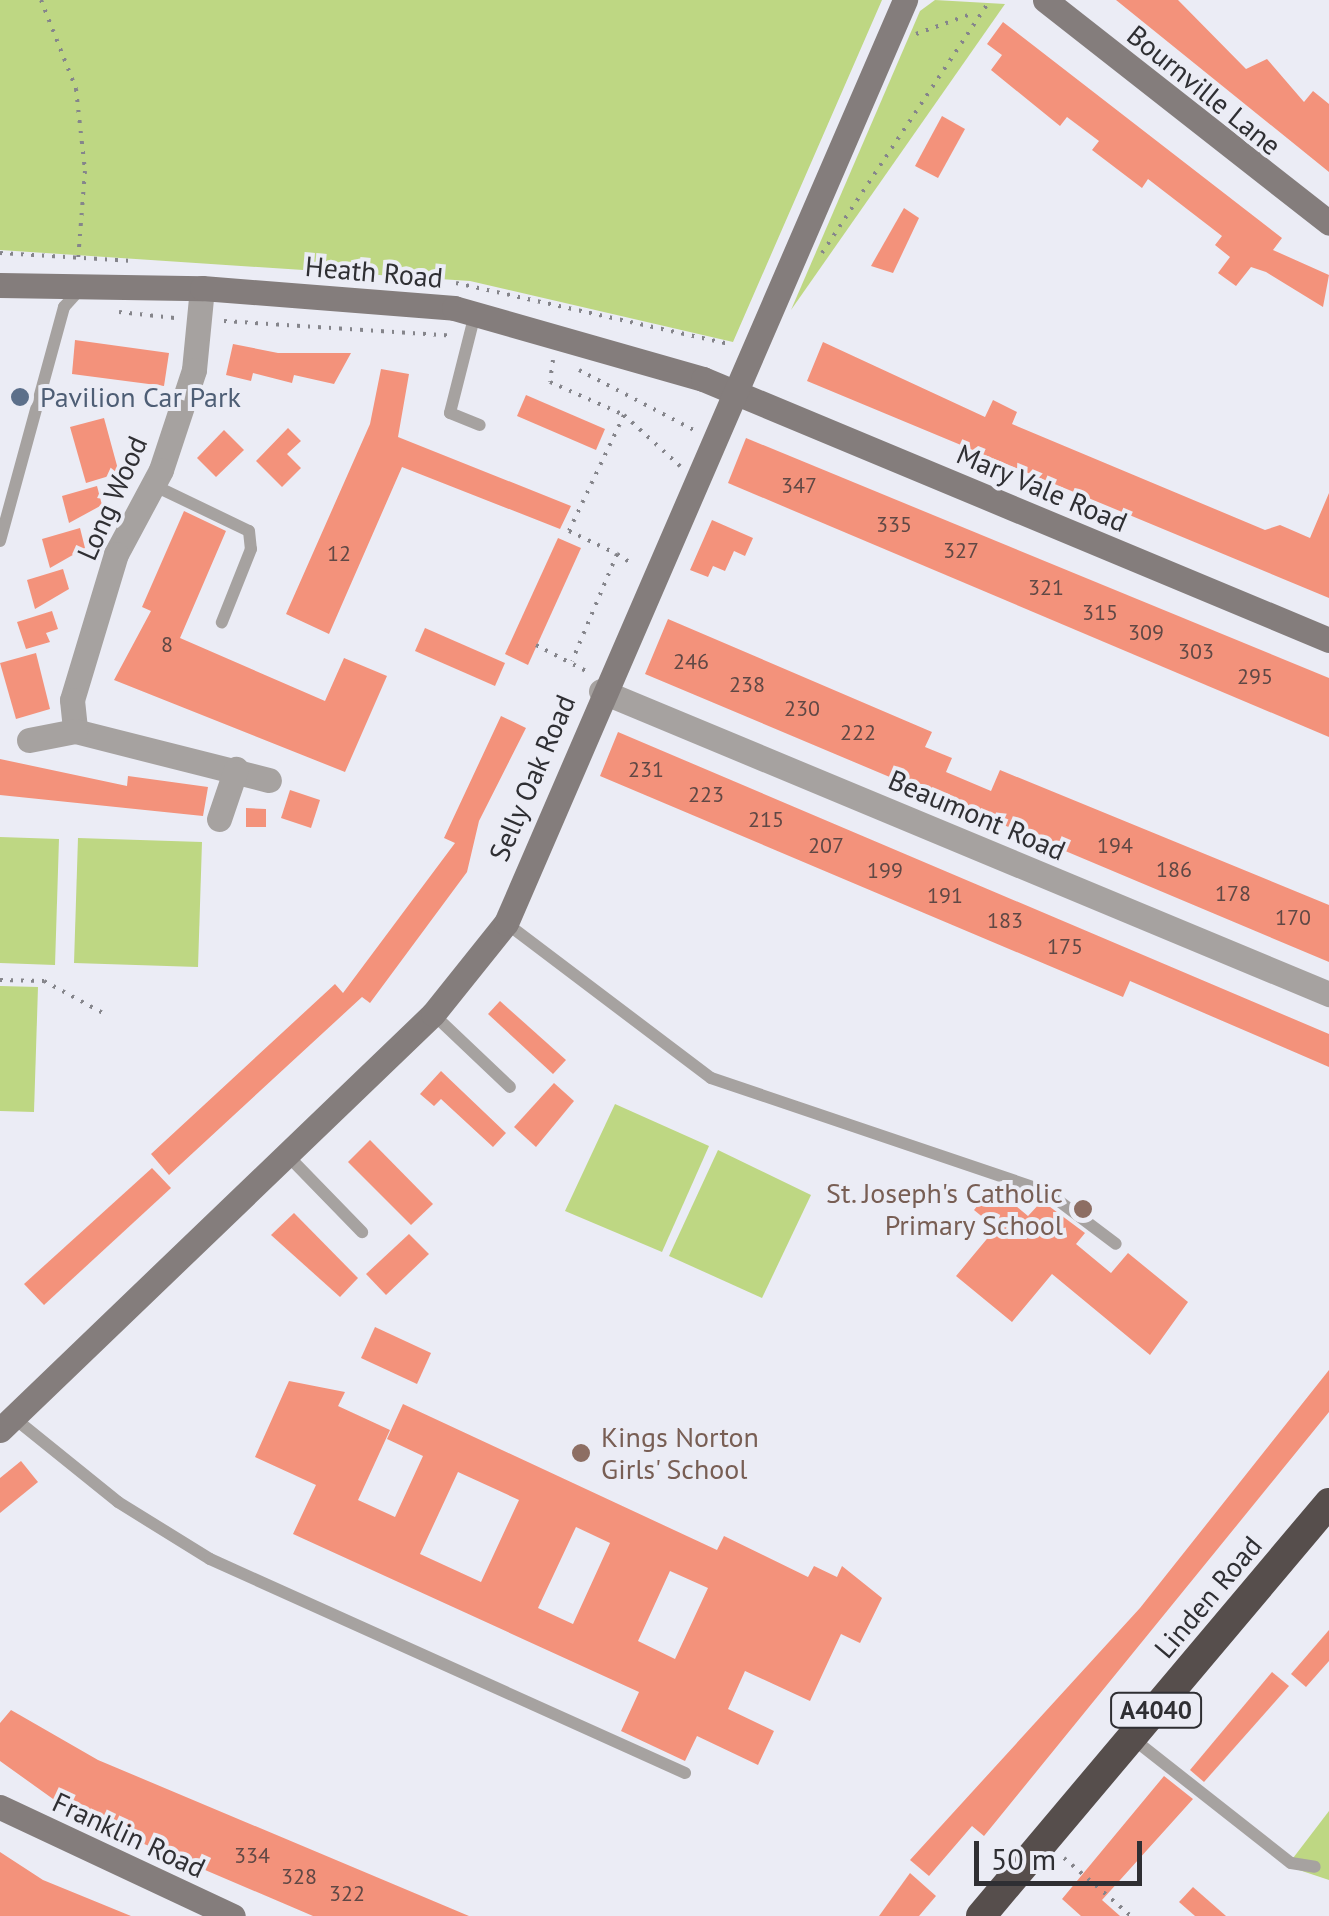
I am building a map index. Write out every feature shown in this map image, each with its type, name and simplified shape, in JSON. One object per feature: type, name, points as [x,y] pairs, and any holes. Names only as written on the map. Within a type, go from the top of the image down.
[{"type":"highway","name":"Linden Road","points":[[981,1916],[1329,1502]]},
{"type":"street","name":"Selly Oak Road","points":[[7,1424],[289,1157],[433,1014],[506,923],[601,691],[905,0]]},
{"type":"street","name":"Bournville Lane","points":[[1045,0],[1329,223]]},
{"type":"street","name":"Heath Road","points":[[0,285],[73,292],[202,288],[475,314],[731,392]]},
{"type":"street","name":"Long Wood","points":[[75,730],[72,700],[116,554],[154,485],[202,320],[202,288]]},
{"type":"street","name":"Mary Vale Road","points":[[731,392],[1329,640]]},
{"type":"street","name":"Beaumont Road","points":[[601,691],[1329,994]]},
{"type":"street","points":[[29,740],[75,730],[89,741],[130,742],[270,780]]},
{"type":"street","points":[[219,819],[236,768]]},
{"type":"street","name":"Franklin Road","points":[[0,1807],[233,1916]]},
{"type":"lane","points":[[0,542],[73,292]]},
{"type":"lane","points":[[475,314],[450,413],[480,425]]},
{"type":"lane","points":[[154,485],[249,532],[222,622]]},
{"type":"lane","points":[[506,923],[711,1078],[1023,1182],[1116,1244]]},
{"type":"lane","points":[[433,1014],[510,1088]]},
{"type":"lane","points":[[289,1157],[362,1232]]},
{"type":"lane","points":[[7,1424],[118,1502],[210,1559],[685,1773]]},
{"type":"lane","points":[[1132,1738],[1291,1862],[1315,1867]]},
{"type":"path","points":[[42,0],[76,88],[85,171],[73,292],[202,320],[468,340]]},
{"type":"path","points":[[888,36],[941,32],[990,0]]},
{"type":"path","points":[[811,262],[883,173],[976,12]]},
{"type":"path","points":[[536,356],[668,410],[696,431],[696,445]]},
{"type":"path","points":[[553,360],[550,382],[624,416],[688,474],[692,459]]},
{"type":"path","points":[[572,661],[617,554],[569,531],[624,416]]},
{"type":"path","points":[[536,645],[581,665]]},
{"type":"path","points":[[0,980],[44,981],[103,1013]]},
{"type":"path","points":[[1044,1842],[1130,1916]]},
{"type":"green space","points":[[0,0],[882,0],[733,342],[470,281],[0,250]]},
{"type":"green space","points":[[935,0],[1005,4],[791,310],[920,11]]},
{"type":"green space","points":[[0,837],[59,839],[55,965],[0,963]]},
{"type":"green space","points":[[78,838],[202,842],[198,967],[74,963]]},
{"type":"green space","points":[[0,986],[38,987],[34,1112],[0,1111]]},
{"type":"green space","points":[[615,1104],[709,1146],[662,1252],[565,1211]]},
{"type":"green space","points":[[718,1150],[811,1195],[762,1298],[669,1256]]},
{"type":"green space","points":[[1329,1811],[1329,1880],[1287,1866]]},
{"type":"building","points":[[1116,0],[1178,0],[1246,69],[1267,59],[1304,102],[1313,91],[1329,104],[1329,172]]},
{"type":"building","points":[[1003,22],[1282,238],[1273,250],[1329,275],[1323,307],[1251,267],[1236,286],[1218,273],[1230,257],[1215,245],[1222,236],[1148,179],[1142,188],[1092,150],[1099,141],[1067,117],[1060,126],[991,70],[1002,55],[987,44]]},
{"type":"building","points":[[942,116],[965,129],[938,178],[915,166]]},
{"type":"building","points":[[904,208],[919,218],[893,273],[871,266]]},
{"type":"building","points":[[75,340],[169,353],[164,386],[72,374]]},
{"type":"building","points":[[823,342],[985,417],[993,400],[1017,412],[1012,424],[1265,530],[1280,525],[1310,538],[1329,493],[1329,598],[807,381]]},
{"type":"building","points":[[233,344],[278,353],[351,353],[334,384],[294,375],[292,383],[253,373],[251,381],[226,375]]},
{"type":"building","points":[[381,369],[409,374],[398,437],[571,506],[560,529],[402,467],[329,634],[286,614],[370,424]]},
{"type":"building","points":[[526,395],[605,429],[596,450],[517,416]]},
{"type":"building","points":[[104,418],[119,473],[86,483],[70,427]]},
{"type":"building","points":[[288,428],[301,441],[287,454],[301,468],[282,487],[256,461]]},
{"type":"building","points":[[224,430],[244,450],[216,477],[197,458]]},
{"type":"building","points":[[746,438],[1329,678],[1329,737],[728,483]]},
{"type":"building","points":[[97,486],[102,505],[69,523],[62,496]]},
{"type":"building","points":[[184,511],[226,531],[180,638],[325,701],[344,658],[387,676],[345,772],[114,680],[151,611],[142,607]]},
{"type":"building","points":[[712,520],[753,538],[745,556],[734,551],[725,571],[713,566],[708,577],[690,570]]},
{"type":"building","points":[[80,528],[85,548],[50,568],[42,539]]},
{"type":"building","points":[[558,538],[581,548],[528,665],[505,654]]},
{"type":"building","points":[[63,569],[69,589],[35,609],[27,580]]},
{"type":"building","points":[[52,611],[58,629],[46,633],[50,642],[26,649],[17,622]]},
{"type":"building","points":[[668,619],[932,732],[925,747],[952,758],[946,772],[991,791],[1000,770],[1329,905],[1329,962],[645,674]]},
{"type":"building","points":[[425,628],[505,663],[495,686],[415,651]]},
{"type":"building","points":[[36,653],[50,709],[16,719],[0,663]]},
{"type":"building","points":[[501,716],[526,728],[479,821],[467,872],[370,1003],[362,997],[169,1175],[151,1154],[335,984],[343,993],[455,843],[444,838]]},
{"type":"building","points":[[618,732],[1329,1034],[1329,1067],[1130,981],[1123,997],[600,776]]},
{"type":"building","points":[[0,759],[127,786],[128,776],[208,787],[203,816],[0,795]]},
{"type":"building","points":[[290,790],[320,800],[311,828],[281,818]]},
{"type":"building","points":[[246,808],[266,809],[266,827],[246,827]]},
{"type":"building","points":[[500,1001],[566,1060],[553,1074],[488,1014]]},
{"type":"building","points":[[441,1071],[506,1133],[493,1147],[441,1099],[434,1106],[420,1094]]},
{"type":"building","points":[[554,1083],[574,1101],[536,1147],[514,1127]]},
{"type":"building","points":[[370,1140],[433,1204],[411,1225],[348,1162]]},
{"type":"building","points":[[152,1168],[171,1188],[44,1305],[24,1284]]},
{"type":"building","points":[[993,1187],[1028,1216],[1042,1201],[1085,1233],[1076,1244],[1111,1273],[1128,1253],[1188,1302],[1150,1355],[1052,1274],[1012,1322],[956,1276],[996,1228],[974,1210]]},
{"type":"building","points":[[294,1213],[358,1278],[340,1297],[271,1235]]},
{"type":"building","points":[[409,1234],[429,1254],[386,1295],[366,1274]]},
{"type":"building","points":[[375,1327],[431,1353],[417,1384],[361,1358]]},
{"type":"building","points":[[1329,1370],[1329,1412],[984,1836],[972,1826],[929,1876],[910,1860],[1140,1608]]},
{"type":"building","points":[[289,1381],[345,1392],[338,1406],[390,1430],[358,1500],[395,1517],[423,1456],[387,1439],[403,1404],[717,1550],[724,1536],[808,1577],[814,1566],[837,1577],[842,1566],[882,1598],[860,1643],[841,1634],[810,1701],[745,1671],[728,1709],[774,1731],[758,1765],[697,1736],[685,1761],[621,1731],[639,1692],[293,1534],[316,1485],[255,1457]],"holes":[[[458,1472],[519,1500],[481,1582],[420,1554]],[[576,1527],[610,1543],[573,1624],[538,1608]],[[670,1571],[708,1588],[675,1659],[638,1641]]]},
{"type":"building","points":[[21,1461],[38,1482],[0,1513],[0,1478]]},
{"type":"building","points":[[1329,1630],[1329,1661],[1306,1687],[1291,1674]]},
{"type":"building","points":[[1272,1672],[1289,1686],[1204,1782],[1190,1770]]},
{"type":"building","points":[[11,1710],[98,1760],[469,1916],[313,1916],[74,1814],[0,1761],[0,1723]]},
{"type":"building","points":[[1164,1776],[1193,1799],[1102,1900],[1120,1916],[1081,1916],[1062,1899]]},
{"type":"building","points":[[0,1852],[43,1880],[131,1916],[0,1916]]},
{"type":"building","points":[[910,1873],[936,1896],[919,1916],[879,1916]]},
{"type":"building","points":[[1193,1887],[1226,1916],[1195,1916],[1179,1902]]},
{"type":"place","name":"Pavilion Car Park","points":[[20,397]]},
{"type":"place","name":"St. Joseph's Catholic Primary School","points":[[1083,1209]]},
{"type":"place","name":"Kings Norton Girls' School","points":[[581,1453]]}]
